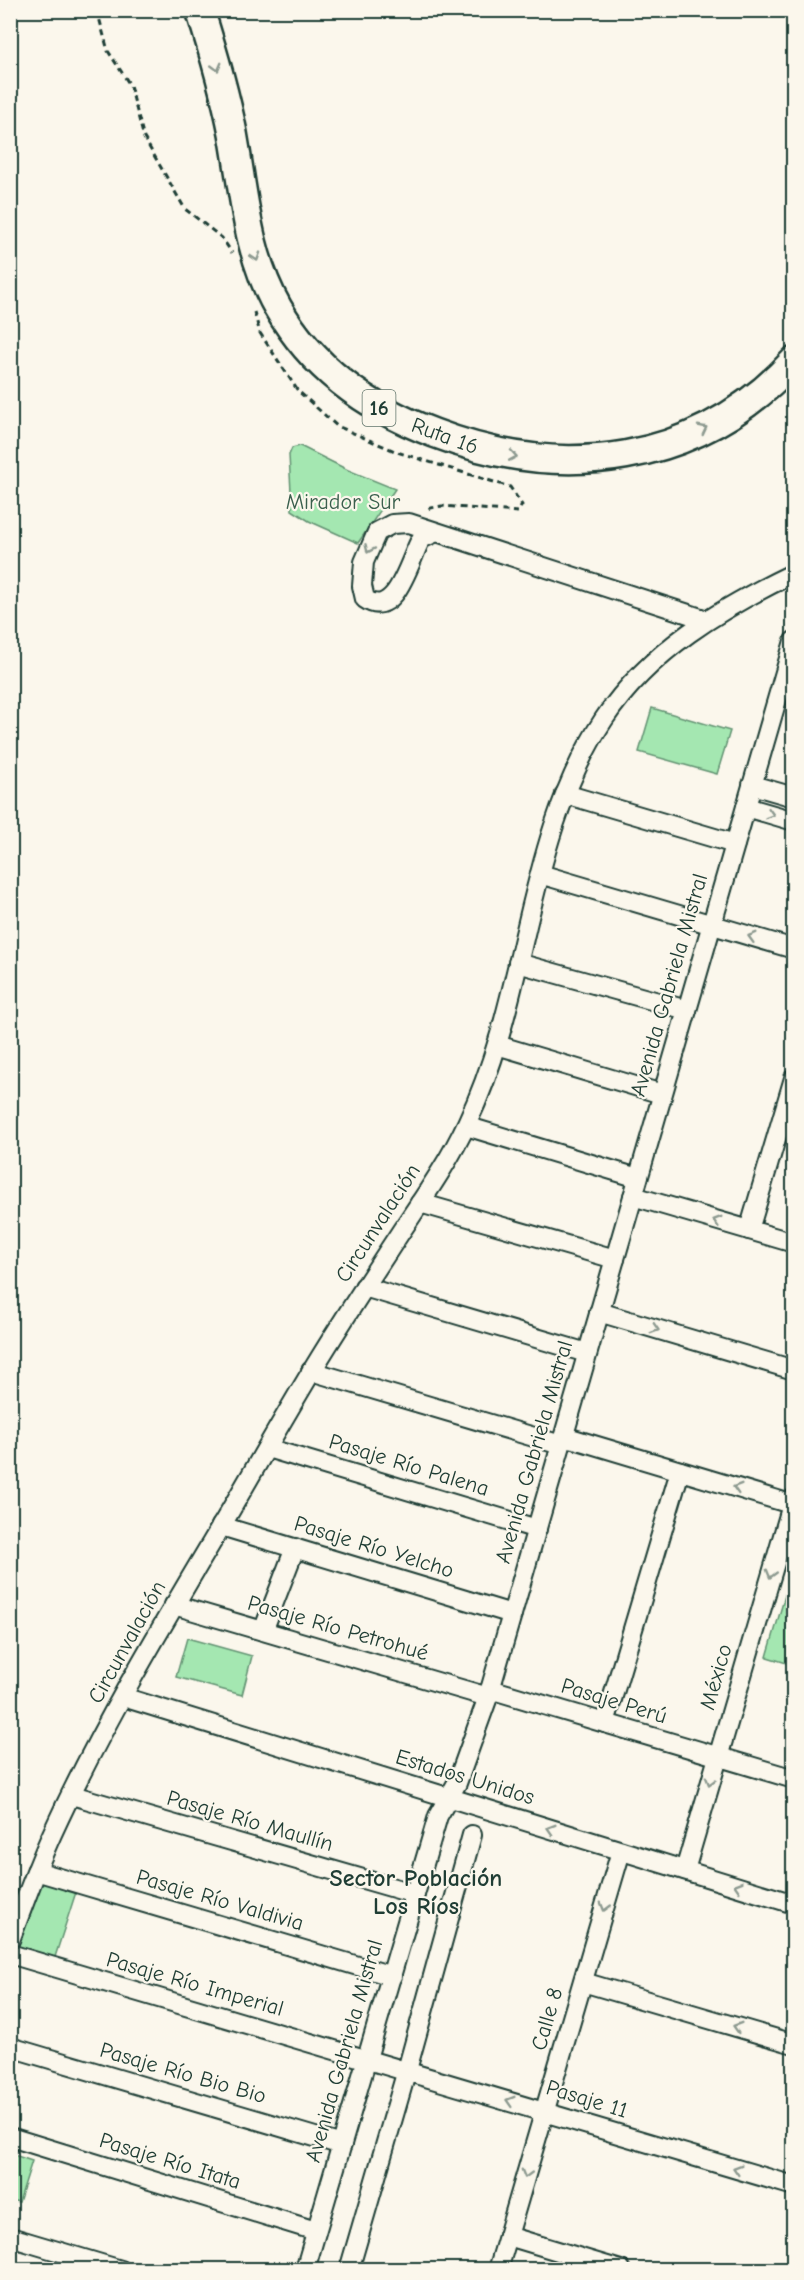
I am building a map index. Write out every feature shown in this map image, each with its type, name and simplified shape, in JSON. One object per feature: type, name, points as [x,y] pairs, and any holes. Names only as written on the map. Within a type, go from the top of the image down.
[{"type":"highway","name":"Ruta 16","points":[[200,10],[226,104],[249,233],[269,290],[287,323],[302,344],[339,380],[378,408],[417,427],[490,452],[543,460],[597,459],[649,449],[698,431],[748,402],[771,384],[794,361]]},
{"type":"street","points":[[434,533],[421,539],[401,586],[388,600],[380,604],[372,604],[365,599],[362,586],[364,562],[376,532],[392,524],[409,523],[707,620]]},
{"type":"street","name":"Circunvalación","points":[[10,1940],[36,1871],[72,1794],[174,1605],[311,1371],[452,1153],[466,1126],[478,1100],[497,1045],[540,874],[565,794],[590,741],[623,693],[662,654],[707,620],[758,590],[794,573]]},
{"type":"street","name":"Avenida Gabriela Mistral","points":[[305,2270],[438,1816],[450,1797],[489,1693],[794,641]]},
{"type":"street","points":[[752,785],[794,797]]},
{"type":"street","points":[[565,794],[735,844]]},
{"type":"street","points":[[746,807],[794,821]]},
{"type":"street","points":[[540,874],[794,949]]},
{"type":"street","points":[[518,963],[687,1010]]},
{"type":"street","points":[[497,1045],[662,1094]]},
{"type":"street","points":[[749,1230],[794,1078]]},
{"type":"street","points":[[466,1126],[638,1178]]},
{"type":"street","points":[[633,1196],[794,1243]]},
{"type":"street","points":[[420,1203],[615,1259]]},
{"type":"street","points":[[364,1287],[588,1353]]},
{"type":"street","points":[[599,1312],[794,1370]]},
{"type":"street","points":[[311,1371],[793,1502]]},
{"type":"street","name":"Pasaje Río Palena","points":[[267,1448],[537,1529]]},
{"type":"street","points":[[605,1723],[680,1471]]},
{"type":"street","name":"México","points":[[685,1870],[793,1502]]},
{"type":"street","name":"Pasaje Río Yelcho","points":[[221,1526],[512,1614]]},
{"type":"street","points":[[263,1631],[295,1548]]},
{"type":"street","name":"Pasaje Río Petrohué","points":[[174,1605],[489,1693]]},
{"type":"street","name":"Pasaje Perú","points":[[489,1693],[605,1723],[794,1779]]},
{"type":"street","name":"Estados Unidos","points":[[123,1697],[794,1904]]},
{"type":"street","name":"Pasaje Río Maullín","points":[[72,1794],[416,1894]]},
{"type":"street","points":[[349,2270],[472,1835]]},
{"type":"street","name":"Calle 8","points":[[498,2270],[621,1851]]},
{"type":"street","name":"Pasaje Río Valdivia","points":[[36,1871],[392,1976]]},
{"type":"street","name":"Pasaje Río Imperial","points":[[10,1954],[367,2059]]},
{"type":"street","points":[[583,1982],[794,2044]]},
{"type":"street","name":"Pasaje Río Bio Bio","points":[[10,2047],[342,2145]]},
{"type":"street","name":"Pasaje 11","points":[[367,2059],[794,2186]]},
{"type":"street","name":"Pasaje Río Itata","points":[[10,2137],[316,2230]]},
{"type":"street","points":[[10,2236],[121,2270]]},
{"type":"street","points":[[508,2236],[621,2270]]},
{"type":"green space","name":"Mirador Sur","points":[[300,446],[348,470],[395,489],[358,543],[309,521],[292,510],[289,455],[292,448]]},
{"type":"green space","points":[[652,708],[730,731],[717,774],[639,752]]},
{"type":"green space","points":[[793,1568],[793,1665],[767,1657]]},
{"type":"green space","points":[[187,1638],[252,1656],[242,1695],[176,1677]]},
{"type":"green space","points":[[37,1880],[76,1892],[54,1960],[15,1947]]},
{"type":"green space","points":[[11,2154],[32,2161],[19,2202],[11,2200]]},
{"type":"district","name":"Sector Población Los Ríos","points":[[416,1892]]}]
